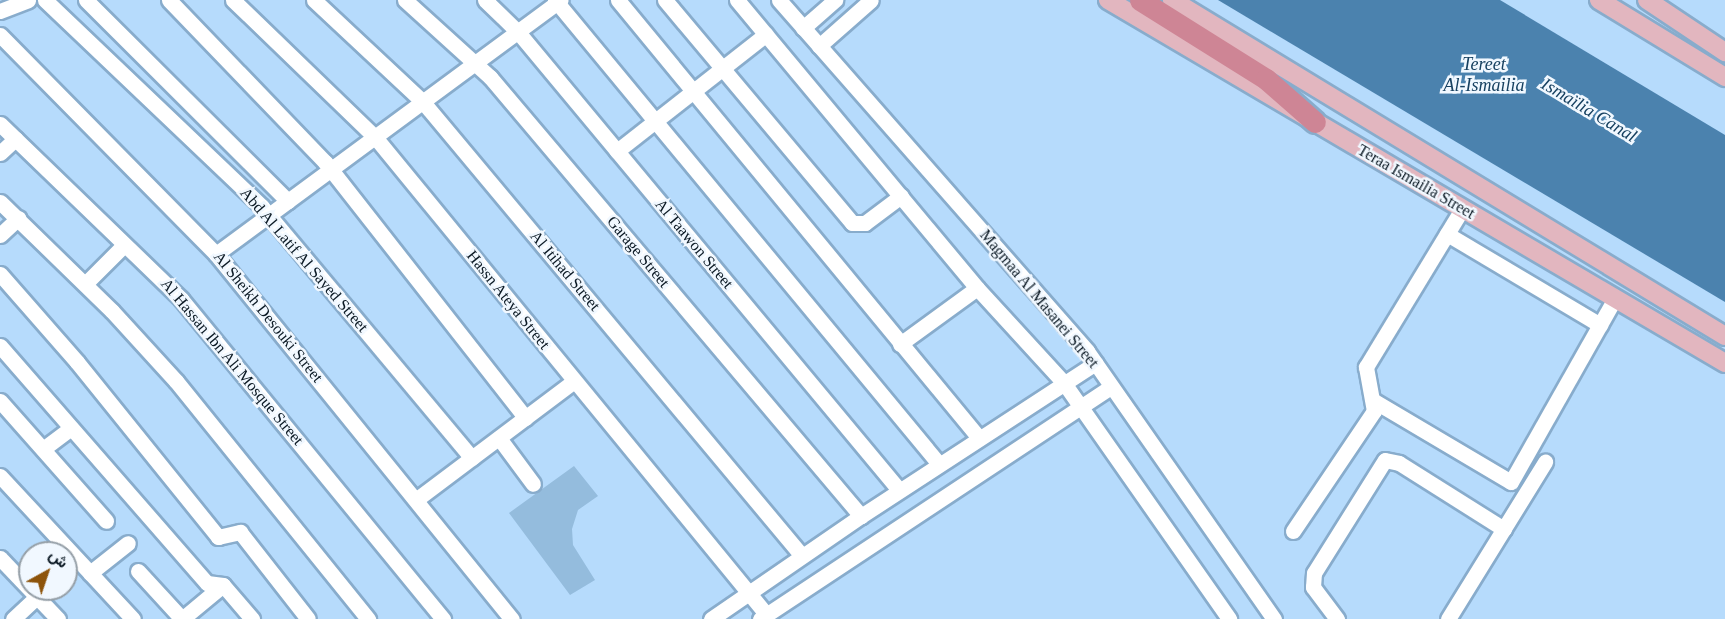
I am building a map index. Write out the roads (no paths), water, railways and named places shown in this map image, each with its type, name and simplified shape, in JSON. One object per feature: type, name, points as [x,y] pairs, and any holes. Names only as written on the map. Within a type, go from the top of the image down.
[{"type":"highway","points":[[1140,0],[1287,94],[1315,122]]},
{"type":"main road","name":"Teraa Ismailia Street","points":[[1108,0],[1725,363]]},
{"type":"main road","name":"Teraa Ismailia Street","points":[[1172,0],[1725,336]]},
{"type":"main road","points":[[1599,0],[1725,77]]},
{"type":"main road","points":[[1647,0],[1725,52]]},
{"type":"street","points":[[0,11],[28,0]]},
{"type":"street","name":"Abd Al Latif Al Sayed Street","points":[[45,0],[269,215],[472,458]]},
{"type":"street","points":[[86,0],[288,201]]},
{"type":"street","points":[[169,0],[331,169],[526,417]]},
{"type":"street","name":"Hassn Ateya Street","points":[[233,0],[375,137],[750,592],[763,617]]},
{"type":"street","name":"Al Itihad Street","points":[[314,0],[423,102],[802,556]]},
{"type":"street","name":"Garage Street","points":[[405,0],[477,62],[861,516]]},
{"type":"street","name":"Al Taawon Street","points":[[485,0],[518,32],[899,490]]},
{"type":"street","points":[[618,0],[979,438]]},
{"type":"street","points":[[665,0],[852,223],[865,223],[901,196]]},
{"type":"street","points":[[737,0],[977,288],[1064,383],[1229,619]]},
{"type":"street","name":"Magmaa Al Masanei Street","points":[[778,0],[1096,363],[1110,387],[1274,619]]},
{"type":"street","points":[[803,28],[835,0]]},
{"type":"street","points":[[819,46],[871,0]]},
{"type":"street","points":[[216,254],[558,1],[655,122],[939,464]]},
{"type":"street","points":[[617,151],[766,34]]},
{"type":"street","name":"Al Sheikh Desouki Street","points":[[0,35],[216,254],[512,619]]},
{"type":"street","name":"Al Hassan Ibn Ali Mosque Street","points":[[0,124],[181,299],[443,619]]},
{"type":"street","points":[[0,153],[15,139]]},
{"type":"street","points":[[0,202],[86,284],[207,417],[368,619]]},
{"type":"street","points":[[1293,531],[1374,411],[1366,367],[1462,209]]},
{"type":"street","points":[[0,235],[18,218]]},
{"type":"street","points":[[1447,234],[1600,325]]},
{"type":"street","points":[[86,284],[124,245]]},
{"type":"street","points":[[0,274],[62,344],[218,537],[236,530],[242,534],[308,619]]},
{"type":"street","points":[[900,344],[977,288]]},
{"type":"street","points":[[1374,401],[1511,482],[1615,298]]},
{"type":"street","points":[[0,346],[207,584],[220,585],[252,619]]},
{"type":"street","points":[[711,619],[899,490],[1096,363]]},
{"type":"street","points":[[417,499],[574,381]]},
{"type":"street","points":[[763,617],[1110,387]]},
{"type":"street","points":[[0,401],[106,521]]},
{"type":"street","points":[[42,449],[71,428]]},
{"type":"street","points":[[499,438],[533,484]]},
{"type":"street","points":[[1336,619],[1313,587],[1314,573],[1385,460],[1399,463],[1504,529]]},
{"type":"street","points":[[1449,619],[1545,462]]},
{"type":"street","points":[[0,476],[133,619]]},
{"type":"street","points":[[90,573],[128,543]]},
{"type":"street","points":[[0,558],[18,577]]},
{"type":"street","points":[[138,571],[182,619],[220,585]]},
{"type":"street","points":[[13,619],[33,601]]},
{"type":"street","points":[[41,601],[58,619]]},
{"type":"water","name":"Tereet Al-Ismailia","points":[[1218,0],[1500,0],[1725,135],[1725,302]]},
{"type":"water label","name":"Ismaïlia Canal","points":[[1589,110]]}]
